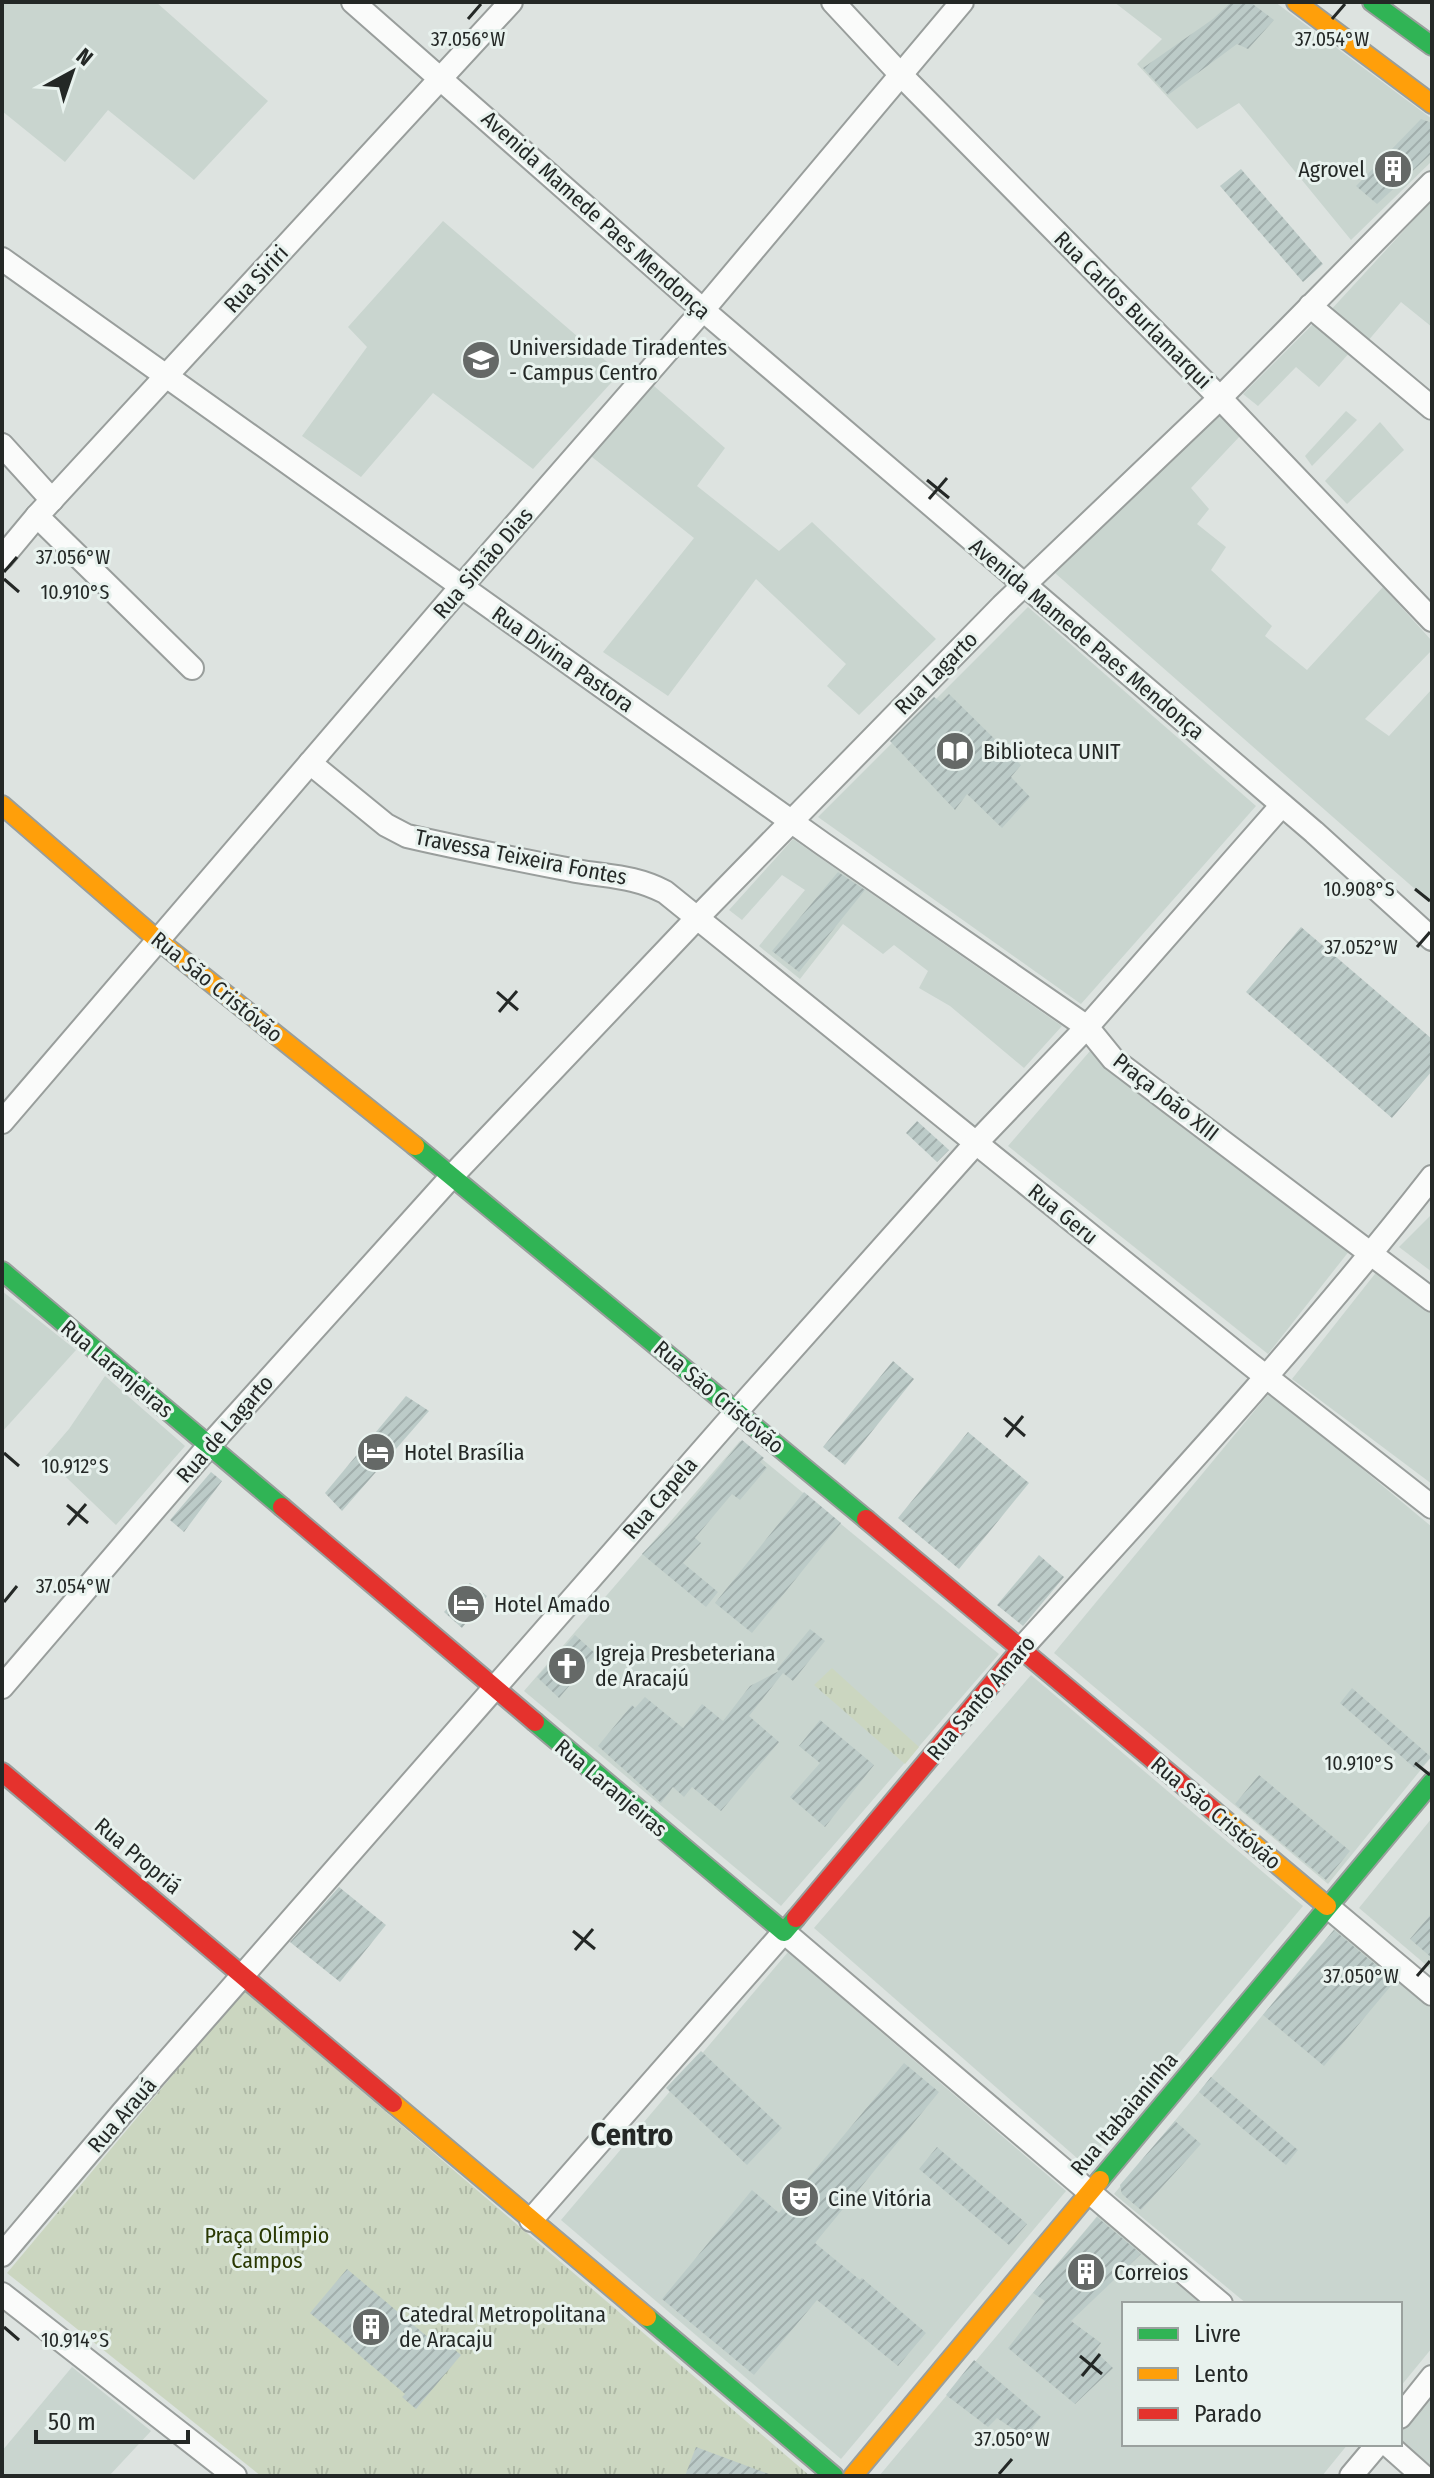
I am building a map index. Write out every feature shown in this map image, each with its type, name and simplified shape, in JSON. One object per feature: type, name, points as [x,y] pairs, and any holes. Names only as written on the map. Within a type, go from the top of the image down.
[{"type":"street","name":"Avenida Mamede Paes Mendonça","points":[[353,2],[703,310],[1314,832],[1432,939]]},
{"type":"street","name":"Rua Siriri","points":[[2,558],[511,2]]},
{"type":"street","name":"Rua Carlos Burlamarqui","points":[[833,2],[1432,620]]},
{"type":"street","name":"Rua Simão Dias","points":[[2,1122],[703,310],[962,2]]},
{"type":"street","points":[[1296,2],[1432,104]]},
{"type":"street","points":[[1372,2],[1432,46]]},
{"type":"street","name":"Rua Lagarto","points":[[452,1176],[791,820],[1023,585],[1220,398],[1432,183]]},
{"type":"street","name":"Rua Divina Pastora","points":[[2,259],[461,587],[1087,1027]]},
{"type":"street","points":[[1310,306],[1432,408]]},
{"type":"street","points":[[2,445],[45,508],[192,668]]},
{"type":"street","name":"Travessa Teixeira Fontes","points":[[310,763],[386,825],[407,836],[645,881],[665,892],[697,918]]},
{"type":"street","name":"Rua São Cristóvão","points":[[2,805],[159,941],[452,1176],[737,1411],[1432,1994]]},
{"type":"street","points":[[1087,1027],[1282,805]]},
{"type":"street","name":"Rua Geru","points":[[697,918],[1432,1507]]},
{"type":"street","name":"Rua Capela","points":[[243,1977],[737,1411],[976,1143],[1087,1027]]},
{"type":"street","name":"Praça João XIII","points":[[1087,1027],[1113,1059],[1432,1300]]},
{"type":"street","name":"Rua de Lagarto","points":[[2,1687],[208,1447],[452,1176]]},
{"type":"street","name":"Rua Santo Amaro","points":[[531,2220],[784,1932],[1021,1649],[1268,1378],[1432,1177]]},
{"type":"street","name":"Rua Laranjeiras","points":[[2,1271],[1219,2302]]},
{"type":"street","name":"Rua Propriá","points":[[2,1772],[243,1977]]},
{"type":"street","name":"Rua Itabaianinha","points":[[853,2476],[1432,1782]]},
{"type":"street","points":[[243,1977],[834,2476]]},
{"type":"street","name":"Rua Arauá","points":[[2,2255],[243,1977]]},
{"type":"street","points":[[2,2294],[235,2476]]},
{"type":"street","points":[[1402,2414],[1432,2377]]},
{"type":"street","points":[[1351,2476],[1376,2446]]},
{"type":"street","points":[[1389,2446],[1423,2476]]},
{"type":"shaded area","points":[[2,2],[156,2],[268,101],[194,180],[108,110],[65,162],[2,111]]},
{"type":"shaded area","points":[[1114,2],[1275,2],[1432,119],[1432,161],[1351,240],[1239,103],[1197,129],[1137,64],[1162,39]]},
{"type":"shaded area","points":[[1432,200],[1432,327],[1401,302],[1367,342],[1329,312]]},
{"type":"shaded area","name":"Universidade Tiradentes - Campus Centro","points":[[443,221],[620,373],[533,469],[433,393],[361,477],[302,436],[367,347],[348,327]]},
{"type":"shaded area","points":[[1317,320],[1351,351],[1319,387],[1296,367],[1258,406],[1243,394]]},
{"type":"shaded area","name":"Universidade Tiradentes - Campus Centro","points":[[646,379],[725,448],[697,486],[779,551],[812,522],[936,639],[859,715],[827,686],[846,664],[756,579],[668,696],[603,652],[694,538],[587,453]]},
{"type":"shaded area","points":[[1346,411],[1357,420],[1312,466],[1305,456]]},
{"type":"shaded area","points":[[1221,413],[1241,435],[1191,488],[1209,509],[1197,524],[1226,547],[1211,570],[1272,626],[1265,636],[1307,670],[1383,587],[1432,641],[1432,650],[1365,719],[1389,736],[1432,689],[1432,904],[1055,573]]},
{"type":"shaded area","points":[[1380,422],[1404,450],[1347,504],[1325,481]]},
{"type":"shaded area","points":[[1028,607],[1256,806],[1081,1004],[818,817]]},
{"type":"shaded area","points":[[793,839],[1062,1026],[1024,1068],[950,1006],[919,988],[928,971],[894,945],[883,954],[843,924],[800,979],[759,946],[805,890],[782,875],[742,920],[729,910]]},
{"type":"shaded area","points":[[1090,1051],[1350,1250],[1268,1354],[1008,1146]]},
{"type":"shaded area","points":[[1432,1214],[1432,1272],[1399,1247]]},
{"type":"shaded area","points":[[1378,1270],[1432,1314],[1432,1484],[1292,1379]]},
{"type":"shaded area","points":[[2,1291],[76,1350],[2,1432]]},
{"type":"shaded area","points":[[105,1376],[185,1446],[116,1525],[45,1457],[69,1429]]},
{"type":"shaded area","points":[[1270,1392],[1432,1527],[1432,1756],[1328,1884],[1054,1653]]},
{"type":"shaded area","points":[[740,1441],[999,1654],[781,1906],[524,1691]]},
{"type":"shaded area","points":[[1031,1675],[1303,1906],[1085,2165],[814,1928]]},
{"type":"shaded area","points":[[1432,1818],[1432,1970],[1359,1908]]},
{"type":"shaded area","points":[[1335,1928],[1432,2009],[1432,2348],[1402,2385],[1402,2302],[1245,2302],[1114,2194]]},
{"type":"shaded area","points":[[788,1952],[1066,2191],[841,2459],[561,2220]]},
{"type":"shaded area","points":[[1099,2214],[1199,2302],[1122,2302],[1122,2446],[1346,2446],[1322,2476],[879,2476]]},
{"type":"shaded area","points":[[72,2367],[151,2431],[109,2476],[2,2476],[2,2451]]},
{"type":"shaded area","points":[[1432,2389],[1432,2468],[1402,2444],[1402,2426]]},
{"type":"green space","points":[[832,1668],[919,1747],[905,1764],[814,1685]]},
{"type":"green space","name":"Praça Olímpio Campos","points":[[244,1990],[810,2476],[261,2476],[7,2273]]},
{"type":"building","points":[[1231,2],[1250,2],[1274,20],[1248,49],[1237,44],[1168,95],[1143,68],[1213,19]]},
{"type":"building","name":"Agrovel","points":[[1421,119],[1432,123],[1432,153],[1377,204],[1356,186]]},
{"type":"building","points":[[1241,169],[1323,264],[1303,282],[1220,186]]},
{"type":"building","name":"Biblioteca UNIT","points":[[949,694],[1021,765],[1011,777],[1030,797],[1002,828],[967,794],[955,810],[890,741],[934,697],[941,702]]},
{"type":"building","points":[[838,872],[865,890],[799,972],[772,951]]},
{"type":"building","points":[[1301,927],[1432,1039],[1432,1071],[1392,1118],[1246,992]]},
{"type":"building","points":[[917,1121],[949,1150],[937,1162],[906,1133]]},
{"type":"building","points":[[893,1361],[914,1379],[845,1465],[823,1447]]},
{"type":"building","name":"Hotel Brasília","points":[[406,1396],[429,1411],[342,1511],[325,1493]]},
{"type":"building","points":[[968,1432],[1029,1483],[959,1569],[898,1518]]},
{"type":"building","points":[[742,1440],[764,1458],[760,1462],[767,1468],[740,1500],[732,1494],[695,1538],[701,1543],[683,1563],[718,1592],[706,1607],[642,1554],[677,1518]]},
{"type":"building","points":[[211,1472],[222,1481],[184,1532],[170,1520]]},
{"type":"building","points":[[804,1492],[841,1523],[752,1633],[715,1603]]},
{"type":"building","points":[[1039,1555],[1064,1577],[1023,1626],[997,1605]]},
{"type":"building","name":"Hotel Amado","points":[[470,1583],[487,1596],[462,1628],[444,1612]]},
{"type":"building","points":[[810,1629],[825,1641],[793,1681],[783,1673],[749,1716],[779,1742],[721,1811],[692,1787],[684,1797],[673,1787],[661,1803],[598,1746],[632,1705],[635,1708],[645,1697],[683,1728],[702,1704],[723,1721],[750,1686],[779,1671],[777,1669]]},
{"type":"building","name":"Igreja Presbeteriana de Aracajú","points":[[575,1635],[596,1654],[559,1698],[537,1677]]},
{"type":"building","points":[[1352,1688],[1431,1757],[1424,1765],[1417,1770],[1340,1703]]},
{"type":"building","points":[[820,1720],[874,1765],[825,1827],[790,1797],[820,1763],[799,1746]]},
{"type":"building","points":[[1259,1775],[1350,1851],[1326,1880],[1235,1804]]},
{"type":"building","points":[[339,1887],[386,1925],[340,1982],[290,1942]]},
{"type":"building","points":[[1432,1913],[1432,1958],[1410,1939]]},
{"type":"building","points":[[1334,1930],[1395,1981],[1324,2066],[1263,2015]]},
{"type":"building","points":[[701,2051],[782,2128],[747,2165],[666,2088]]},
{"type":"building","points":[[904,2063],[939,2092],[815,2243],[860,2280],[862,2278],[926,2333],[898,2366],[817,2300],[754,2375],[662,2299],[752,2190],[779,2213]]},
{"type":"building","points":[[1211,2077],[1298,2150],[1286,2165],[1199,2092]]},
{"type":"building","points":[[1175,2121],[1201,2144],[1141,2210],[1122,2194],[1120,2185]]},
{"type":"building","points":[[937,2147],[1027,2224],[1009,2245],[919,2169]]},
{"type":"building","points":[[1097,2217],[1141,2254],[1071,2321],[1101,2343],[1095,2351],[1113,2368],[1075,2404],[1008,2348],[1045,2301],[1033,2293]]},
{"type":"building","name":"Catedral Metropolitana de Aracaju","points":[[347,2269],[442,2349],[447,2343],[461,2355],[416,2409],[402,2397],[405,2394],[310,2313]]},
{"type":"building","points":[[974,2360],[1041,2417],[1025,2437],[997,2418],[988,2427],[946,2395]]},
{"type":"building","points":[[696,2447],[769,2474],[685,2476]]},
{"type":"traffic: fast","points":[[1372,2],[1432,46]]},
{"type":"traffic: fast","points":[[415,1146],[866,1519]]},
{"type":"traffic: fast","points":[[2,1271],[282,1507]]},
{"type":"traffic: fast","points":[[535,1722],[784,1932],[796,1918]]},
{"type":"traffic: fast","points":[[1100,2180],[1432,1782]]},
{"type":"traffic: fast","points":[[647,2317],[834,2476]]},
{"type":"traffic: slow","points":[[1296,2],[1432,104]]},
{"type":"traffic: slow","points":[[2,805],[159,941],[415,1146]]},
{"type":"traffic: slow","points":[[1213,1810],[1327,1906]]},
{"type":"traffic: slow","points":[[393,2103],[647,2317]]},
{"type":"traffic: slow","points":[[853,2476],[1100,2180]]},
{"type":"traffic: jam","points":[[282,1507],[535,1722]]},
{"type":"traffic: jam","points":[[866,1519],[1213,1810]]},
{"type":"traffic: jam","points":[[796,1918],[1021,1649]]},
{"type":"traffic: jam","points":[[2,1772],[393,2103]]},
{"type":"place","name":"Agrovel","points":[[1393,169]]},
{"type":"place","name":"Universidade Tiradentes - Campus Centro","points":[[481,360]]},
{"type":"place","name":"Biblioteca UNIT","points":[[955,751]]},
{"type":"place","name":"Hotel Brasília","points":[[376,1452]]},
{"type":"place","name":"Hotel Amado","points":[[466,1604]]},
{"type":"place","name":"Igreja Presbeteriana de Aracajú","points":[[567,1666]]},
{"type":"place","name":"Cine Vitória","points":[[800,2198]]},
{"type":"place","name":"Correios","points":[[1086,2272]]},
{"type":"place","name":"Catedral Metropolitana de Aracaju","points":[[371,2327]]},
{"type":"district","name":"Centro","points":[[632,2135]]}]
